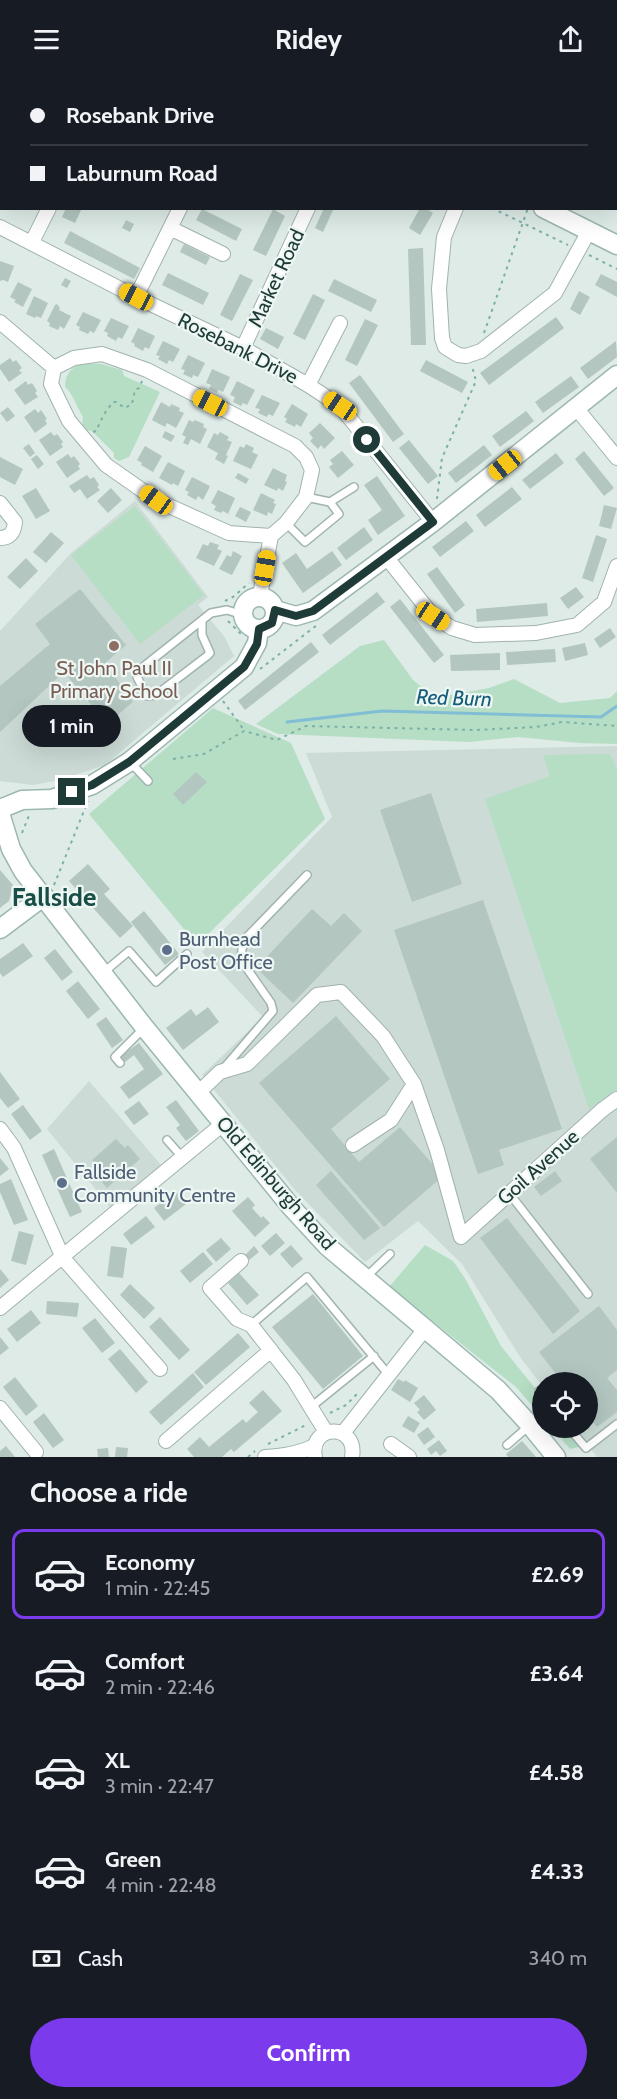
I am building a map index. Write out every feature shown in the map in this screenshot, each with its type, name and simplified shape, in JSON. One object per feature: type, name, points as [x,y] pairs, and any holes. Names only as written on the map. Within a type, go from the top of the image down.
[{"type":"street","points":[[32,242],[48,210]]},
{"type":"street","points":[[136,297],[179,210]]},
{"type":"street","name":"Market Road","points":[[243,348],[307,210]]},
{"type":"street","points":[[455,210],[444,237],[439,289],[442,338],[445,347],[458,355],[466,356],[481,351],[555,293],[589,231]]},
{"type":"street","points":[[547,210],[617,245]]},
{"type":"street","name":"Rosebank Drive","points":[[0,227],[136,297],[243,348],[308,384],[340,406],[433,522]]},
{"type":"street","points":[[170,228],[223,254]]},
{"type":"street","points":[[0,322],[54,368]]},
{"type":"street","points":[[308,384],[340,323]]},
{"type":"street","points":[[54,368],[74,358],[102,354],[147,370],[295,446],[306,457],[312,470],[306,497],[286,524],[271,536],[261,590],[262,597]]},
{"type":"street","points":[[54,368],[51,384],[69,421],[106,465],[156,500],[229,533],[271,536]]},
{"type":"street","points":[[275,610],[296,616],[313,611],[387,558],[617,375]]},
{"type":"street","points":[[577,408],[617,458]]},
{"type":"street","points":[[0,503],[15,522],[11,534],[6,538],[0,538]]},
{"type":"street","points":[[387,558],[433,616],[452,628],[475,634],[536,633],[577,626],[604,602],[617,566]]},
{"type":"street","points":[[262,597],[271,601],[275,610],[272,623],[259,629],[247,623],[243,610],[248,601],[262,597]]},
{"type":"street","points":[[0,811],[22,800],[52,799],[92,785],[129,762],[244,667],[257,644],[259,629]]},
{"type":"street","name":"Old Edinburgh Road","points":[[0,811],[11,849],[23,871],[48,893],[145,1028],[292,1208],[327,1246],[364,1279],[498,1390],[556,1457]]},
{"type":"street","points":[[0,929],[48,893]]},
{"type":"street","points":[[199,1092],[220,1072],[247,1064],[317,995],[341,992],[383,1036],[414,1084],[391,1120],[353,1145]]},
{"type":"street","name":"Goil Avenue","points":[[414,1084],[437,1150],[461,1236],[617,1099]]},
{"type":"street","points":[[0,1308],[224,1123]]},
{"type":"street","points":[[0,1130],[14,1148],[63,1258],[160,1369]]},
{"type":"street","points":[[241,1261],[210,1288],[237,1319],[251,1325],[294,1380],[326,1432]]},
{"type":"street","points":[[343,1433],[424,1330]]},
{"type":"street","points":[[166,1441],[271,1350]]},
{"type":"street","points":[[0,1408],[36,1452]]},
{"type":"street","points":[[265,1457],[305,1451],[314,1452],[317,1439],[326,1432],[333,1431],[343,1433],[352,1444],[353,1456]]},
{"type":"street","points":[[392,1444],[409,1457]]},
{"type":"lane","points":[[330,502],[354,487]]},
{"type":"lane","points":[[286,524],[305,542],[339,514],[330,502],[306,497]]},
{"type":"lane","points":[[202,621],[202,635],[210,652],[156,695],[147,696],[137,677],[143,667],[211,613],[227,609],[243,615]]},
{"type":"lane","points":[[129,762],[148,781]]},
{"type":"lane","points":[[220,1072],[273,1011],[271,1003],[241,960],[242,949],[247,937],[307,875]]},
{"type":"lane","points":[[103,972],[129,951],[156,982],[187,954]]},
{"type":"lane","points":[[120,1063],[115,1057],[145,1028]]},
{"type":"lane","points":[[167,1140],[183,1158]]},
{"type":"lane","points":[[509,1193],[588,1294]]},
{"type":"lane","points":[[364,1279],[390,1254]]},
{"type":"lane","points":[[251,1325],[307,1277],[388,1374]]},
{"type":"lane","points":[[311,1407],[374,1356]]},
{"type":"lane","points":[[577,1438],[586,1449],[617,1424]]},
{"type":"lane","points":[[507,1445],[530,1425]]},
{"type":"path","points":[[496,210],[617,269]]},
{"type":"path","points":[[82,437],[96,431],[113,402],[125,408],[132,404],[135,390],[147,370]]},
{"type":"path","points":[[244,643],[243,634],[227,620],[222,611],[222,602],[233,597],[249,583],[256,572],[264,573]]},
{"type":"path","points":[[260,669],[316,626]]},
{"type":"path","points":[[216,691],[244,731],[277,740],[306,726],[476,730],[536,727],[562,722],[617,726]]},
{"type":"path","points":[[173,759],[204,753],[244,731]]},
{"type":"path","points":[[48,893],[89,799],[83,802]]},
{"type":"path","points":[[22,800],[30,813],[39,812]]},
{"type":"shaded area","name":"St John Paul II Primary School","points":[[135,501],[208,597],[198,605],[224,636],[234,656],[105,765],[60,780],[33,785],[0,781],[0,631],[71,553]]},
{"type":"shaded area","points":[[617,746],[617,1457],[597,1457],[582,1438],[598,1438],[598,1372],[532,1373],[462,1264],[418,1221],[365,1262],[295,1190],[202,1075],[263,1017],[202,952],[332,817],[306,753]]},
{"type":"shaded area","points":[[89,1081],[161,1165],[110,1207],[47,1129]]},
{"type":"green space","points":[[81,363],[101,364],[122,370],[124,376],[160,392],[129,457],[119,461],[114,458],[114,453],[82,424],[83,417],[65,387],[69,373]]},
{"type":"green space","points":[[135,506],[204,595],[140,644],[71,555]]},
{"type":"green space","points":[[384,640],[413,680],[435,698],[489,688],[514,679],[560,703],[610,698],[617,691],[617,744],[518,737],[469,742],[278,734],[256,724],[360,646]]},
{"type":"green space","points":[[213,708],[291,743],[325,819],[197,945],[89,814]]},
{"type":"green space","points":[[610,754],[617,770],[617,1089],[589,1109],[485,799],[550,776],[543,755]]},
{"type":"green space","points":[[425,1245],[453,1261],[466,1280],[501,1346],[532,1384],[532,1405],[516,1387],[389,1287]]},
{"type":"green space","points":[[561,1438],[575,1438],[582,1446],[570,1449]]},
{"type":"building","points":[[65,210],[81,210],[75,223],[62,217]]},
{"type":"building","points":[[201,210],[204,210],[242,229],[236,241],[196,220]]},
{"type":"building","points":[[273,210],[285,216],[266,256],[253,250]]},
{"type":"building","points":[[323,210],[333,210],[323,232],[315,228]]},
{"type":"building","points":[[419,210],[428,210],[433,213],[420,235],[409,228]]},
{"type":"building","points":[[126,220],[134,224],[130,232],[122,228]]},
{"type":"building","points":[[70,231],[140,268],[134,279],[64,243]]},
{"type":"building","points":[[184,244],[210,257],[206,265],[180,252]]},
{"type":"building","points":[[423,248],[426,345],[411,345],[408,249]]},
{"type":"building","points":[[0,261],[14,266],[8,282],[0,281]]},
{"type":"building","points":[[168,273],[209,293],[203,305],[162,285]]},
{"type":"building","points":[[240,274],[253,280],[232,321],[220,315]]},
{"type":"building","points":[[601,274],[617,282],[617,297],[595,285]]},
{"type":"building","points":[[65,278],[71,281],[67,288],[61,285]]},
{"type":"building","points":[[334,279],[377,300],[371,312],[328,291]]},
{"type":"building","points":[[18,282],[32,289],[23,307],[10,297]]},
{"type":"building","points":[[579,291],[590,297],[580,315],[570,309]]},
{"type":"building","points":[[313,294],[325,300],[305,340],[293,334]]},
{"type":"building","points":[[34,296],[48,303],[41,318],[26,314]]},
{"type":"building","points":[[57,304],[59,310],[71,316],[64,329],[60,326],[58,330],[49,326],[50,323],[47,321]]},
{"type":"building","points":[[83,312],[101,320],[94,333],[90,331],[88,334],[79,330],[80,327],[76,325]]},
{"type":"building","points":[[556,317],[564,328],[489,385],[480,373]]},
{"type":"building","points":[[111,318],[129,326],[122,339],[118,337],[116,341],[107,336],[108,333],[104,331]]},
{"type":"building","points":[[365,319],[378,325],[357,366],[345,360]]},
{"type":"building","points":[[138,328],[155,336],[149,349],[145,347],[143,351],[131,342]]},
{"type":"building","points":[[266,328],[284,337],[278,349],[260,339]]},
{"type":"building","points":[[163,341],[180,349],[173,362],[169,360],[167,364],[158,359],[160,356],[156,355]]},
{"type":"building","points":[[616,341],[617,357],[588,379],[580,368]]},
{"type":"building","points":[[188,355],[205,363],[198,377],[193,375],[192,378],[183,374],[185,370],[181,369]]},
{"type":"building","points":[[10,358],[13,362],[16,360],[22,368],[19,370],[22,373],[9,382],[0,369],[0,365]]},
{"type":"building","points":[[426,360],[468,382],[462,393],[420,371]]},
{"type":"building","points":[[212,369],[230,377],[223,392],[218,390],[217,393],[209,389],[211,385],[206,383]]},
{"type":"building","points":[[360,375],[404,434],[393,442],[349,383]]},
{"type":"building","points":[[571,376],[579,387],[543,413],[535,402]]},
{"type":"building","points":[[26,381],[28,385],[32,383],[38,397],[25,405],[14,390]]},
{"type":"building","points":[[237,381],[255,390],[247,405],[243,403],[241,406],[233,402],[235,397],[230,395]]},
{"type":"building","points":[[262,395],[280,403],[273,416],[268,414],[267,417],[258,413],[260,409],[255,408]]},
{"type":"building","points":[[161,402],[170,407],[171,404],[180,408],[179,411],[184,413],[176,428],[167,423],[165,427],[152,420]]},
{"type":"building","points":[[292,404],[308,414],[301,427],[285,422],[287,419],[284,417]]},
{"type":"building","points":[[8,407],[15,416],[7,422],[0,413]]},
{"type":"building","points":[[35,409],[38,413],[41,410],[47,419],[45,420],[47,424],[35,433],[24,417]]},
{"type":"building","points":[[526,411],[534,421],[500,447],[492,436]]},
{"type":"building","points":[[189,420],[204,424],[203,427],[207,429],[200,444],[191,439],[188,445],[183,443],[186,437],[182,435]]},
{"type":"building","points":[[320,423],[335,438],[324,449],[321,445],[318,449],[310,441],[313,438],[309,433]]},
{"type":"building","points":[[165,431],[175,436],[171,442],[162,437]]},
{"type":"building","points":[[51,432],[54,436],[57,434],[63,442],[61,444],[63,447],[50,456],[39,440]]},
{"type":"building","points":[[220,432],[229,437],[227,440],[232,442],[224,464],[215,459],[218,453],[207,447],[214,433],[218,435]]},
{"type":"building","points":[[409,440],[438,476],[428,484],[399,448]]},
{"type":"building","points":[[29,444],[35,453],[30,457],[23,448]]},
{"type":"building","points":[[246,444],[254,448],[252,452],[258,455],[251,469],[233,461],[240,446],[244,448]]},
{"type":"building","points":[[484,445],[492,455],[456,483],[448,473]]},
{"type":"building","points":[[145,446],[162,456],[153,472],[137,460]]},
{"type":"building","points":[[342,451],[354,465],[338,478],[329,467],[333,464],[330,460]]},
{"type":"building","points":[[584,451],[614,488],[604,496],[575,459]]},
{"type":"building","points":[[556,453],[564,463],[530,489],[522,480]]},
{"type":"building","points":[[68,454],[71,458],[74,456],[80,464],[78,466],[80,469],[67,478],[56,462]]},
{"type":"building","points":[[37,455],[44,464],[38,469],[31,459]]},
{"type":"building","points":[[0,457],[23,469],[15,485],[0,477]]},
{"type":"building","points":[[168,462],[185,471],[178,486],[159,478]]},
{"type":"building","points":[[273,468],[287,475],[283,491],[278,488],[277,491],[264,485]]},
{"type":"building","points":[[238,473],[249,479],[246,484],[235,478]]},
{"type":"building","points":[[87,475],[90,479],[94,477],[100,490],[87,499],[80,489],[74,493],[69,486]]},
{"type":"building","points":[[377,476],[405,516],[378,535],[368,520],[382,510],[364,485]]},
{"type":"building","points":[[192,477],[210,486],[203,500],[198,496],[196,500],[187,495],[189,492],[185,490]]},
{"type":"building","points":[[512,487],[522,499],[485,527],[476,515]]},
{"type":"building","points":[[36,488],[50,511],[36,519],[22,496]]},
{"type":"building","points":[[111,488],[122,500],[108,513],[97,501]]},
{"type":"building","points":[[218,490],[235,498],[228,514],[214,510],[216,506],[211,503]]},
{"type":"building","points":[[261,493],[275,500],[273,503],[276,504],[272,514],[268,512],[267,516],[253,510]]},
{"type":"building","points":[[604,505],[617,508],[611,529],[599,526]]},
{"type":"building","points":[[240,507],[251,512],[246,522],[235,516]]},
{"type":"building","points":[[466,521],[474,531],[440,557],[432,547]]},
{"type":"building","points":[[364,527],[373,540],[346,560],[337,548]]},
{"type":"building","points":[[51,532],[64,543],[46,563],[33,552]]},
{"type":"building","points":[[596,535],[607,539],[593,582],[582,578]]},
{"type":"building","points":[[210,542],[219,545],[217,549],[222,551],[214,566],[196,558],[203,544],[208,546]]},
{"type":"building","points":[[233,551],[242,556],[232,575],[219,569],[227,555],[231,557]]},
{"type":"building","points":[[332,551],[342,565],[303,593],[282,563],[296,553],[307,569]]},
{"type":"building","points":[[26,558],[38,571],[20,589],[7,577]]},
{"type":"building","points":[[437,567],[465,605],[455,613],[427,574]]},
{"type":"building","points":[[576,587],[584,597],[568,609],[560,598]]},
{"type":"building","points":[[80,589],[126,645],[105,663],[133,702],[107,724],[64,672],[0,732],[0,686],[50,644],[35,624]]},
{"type":"building","points":[[377,592],[385,602],[330,645],[322,635]]},
{"type":"building","points":[[400,599],[444,655],[434,663],[390,607]]},
{"type":"building","points":[[547,603],[548,616],[477,622],[476,609]]},
{"type":"building","points":[[610,628],[616,637],[600,648],[594,639]]},
{"type":"building","points":[[311,642],[319,652],[245,710],[238,701]]},
{"type":"building","points":[[585,643],[588,655],[565,661],[562,648]]},
{"type":"building","points":[[555,649],[556,662],[507,665],[506,652]]},
{"type":"building","points":[[500,653],[500,670],[451,671],[450,655]]},
{"type":"building","points":[[196,772],[207,782],[183,805],[173,794]]},
{"type":"building","points":[[431,793],[462,884],[412,902],[380,810]]},
{"type":"building","points":[[88,864],[110,889],[104,894],[133,926],[120,938],[69,881]]},
{"type":"building","points":[[0,870],[13,885],[9,901],[0,908]]},
{"type":"building","points":[[483,900],[562,1129],[499,1150],[504,1165],[478,1174],[394,930]]},
{"type":"building","points":[[312,909],[331,926],[344,913],[362,931],[293,1003],[256,968]]},
{"type":"building","points":[[144,911],[179,954],[165,965],[131,922]]},
{"type":"building","points":[[23,943],[33,956],[3,977],[0,973],[0,959]]},
{"type":"building","points":[[55,949],[73,972],[62,981],[44,958]]},
{"type":"building","points":[[78,981],[100,1009],[88,1019],[66,991]]},
{"type":"building","points":[[208,1007],[219,1022],[183,1050],[166,1028],[191,1009],[196,1016]]},
{"type":"building","points":[[336,1016],[390,1079],[331,1129],[359,1162],[400,1127],[443,1176],[384,1227],[259,1083]]},
{"type":"building","points":[[106,1017],[123,1040],[112,1048],[96,1024]]},
{"type":"building","points":[[139,1043],[163,1074],[129,1099],[120,1087],[144,1069],[134,1055],[125,1062],[121,1056]]},
{"type":"building","points":[[0,1072],[20,1099],[8,1108],[0,1098]]},
{"type":"building","points":[[176,1100],[199,1131],[186,1141],[176,1128],[180,1125],[166,1107]]},
{"type":"building","points":[[139,1101],[149,1114],[134,1125],[124,1112]]},
{"type":"building","points":[[23,1105],[42,1131],[30,1140],[11,1114]]},
{"type":"building","points":[[617,1137],[617,1193],[590,1159]]},
{"type":"building","points":[[116,1139],[125,1148],[128,1145],[140,1159],[107,1188],[96,1175],[101,1170],[92,1160]]},
{"type":"building","name":"Fallside Community Centre","points":[[54,1149],[82,1212],[70,1217],[42,1155]]},
{"type":"building","points":[[0,1158],[9,1169],[0,1176]]},
{"type":"building","points":[[331,1171],[380,1228],[364,1240],[316,1185]]},
{"type":"building","points":[[555,1171],[562,1181],[541,1196],[534,1187]]},
{"type":"building","points":[[11,1179],[28,1220],[14,1225],[0,1192],[0,1184]]},
{"type":"building","points":[[176,1191],[186,1204],[164,1221],[154,1208]]},
{"type":"building","points":[[248,1197],[255,1205],[252,1208],[261,1218],[263,1216],[270,1223],[255,1237],[232,1211]]},
{"type":"building","points":[[146,1216],[155,1227],[131,1245],[123,1234]]},
{"type":"building","points":[[507,1218],[580,1311],[553,1334],[480,1238]]},
{"type":"building","points":[[19,1231],[34,1235],[26,1265],[11,1261]]},
{"type":"building","points":[[276,1233],[285,1243],[270,1256],[261,1246]]},
{"type":"building","points":[[221,1238],[231,1249],[216,1262],[206,1250]]},
{"type":"building","points":[[291,1245],[303,1259],[292,1268],[280,1254]]},
{"type":"building","points":[[111,1246],[127,1248],[123,1278],[107,1276]]},
{"type":"building","points":[[254,1246],[259,1252],[249,1260],[245,1255]]},
{"type":"building","points":[[203,1252],[213,1264],[190,1283],[180,1271]]},
{"type":"building","points":[[0,1269],[9,1280],[0,1288]]},
{"type":"building","points":[[239,1273],[259,1295],[247,1305],[228,1283]]},
{"type":"building","points":[[130,1284],[155,1308],[144,1319],[120,1295]]},
{"type":"building","points":[[313,1294],[363,1356],[323,1389],[272,1327]]},
{"type":"building","points":[[47,1301],[79,1303],[77,1317],[46,1314]]},
{"type":"building","points":[[599,1306],[617,1330],[617,1370],[607,1378],[617,1390],[617,1412],[598,1426],[598,1372],[554,1372],[539,1352]]},
{"type":"building","points":[[31,1310],[41,1323],[17,1342],[7,1329]]},
{"type":"building","points":[[160,1317],[190,1350],[179,1360],[149,1327]]},
{"type":"building","points":[[95,1318],[115,1343],[102,1353],[82,1328]]},
{"type":"building","points":[[238,1333],[250,1347],[206,1385],[194,1372]]},
{"type":"building","points":[[0,1337],[9,1348],[0,1355]]},
{"type":"building","points":[[120,1349],[148,1382],[136,1393],[108,1359]]},
{"type":"building","points":[[193,1373],[204,1387],[161,1425],[149,1412]]},
{"type":"building","points":[[15,1377],[38,1406],[26,1416],[3,1387]]},
{"type":"building","points":[[398,1379],[404,1382],[405,1380],[418,1388],[410,1402],[391,1390]]},
{"type":"building","points":[[263,1390],[282,1411],[234,1452],[231,1449],[222,1457],[194,1457],[187,1449],[200,1437],[209,1447],[243,1419],[246,1423],[258,1412],[249,1403]]},
{"type":"building","points":[[424,1395],[436,1410],[424,1420],[417,1412],[420,1410],[414,1403]]},
{"type":"building","points":[[44,1413],[64,1440],[53,1448],[33,1422]]},
{"type":"building","points":[[408,1416],[420,1423],[414,1433],[402,1426]]},
{"type":"building","points":[[428,1427],[435,1437],[424,1445],[417,1435]]},
{"type":"building","points":[[439,1440],[447,1451],[440,1456],[436,1451],[431,1455],[427,1449]]},
{"type":"building","points":[[522,1441],[536,1457],[508,1457],[506,1454]]},
{"type":"building","points":[[6,1446],[15,1457],[0,1457],[0,1451]]},
{"type":"building","points":[[116,1447],[128,1448],[127,1457],[115,1457]]},
{"type":"building","points":[[108,1448],[109,1457],[98,1457],[97,1449]]},
{"type":"waterway","name":"Red Burn","points":[[287,722],[382,711],[601,717],[617,706]]},
{"type":"place","name":"St John Paul II Primary School","points":[[114,646]]},
{"type":"place","name":"Burnhead Post Office","points":[[167,950]]},
{"type":"place","name":"Fallside Community Centre","points":[[62,1183]]},
{"type":"district","name":"Fallside","points":[[54,897]]},
{"type":"route","points":[[72,792],[92,785],[129,762],[244,667],[257,644],[259,629],[272,623],[275,610],[296,616],[313,611],[433,522],[367,440]]}]
